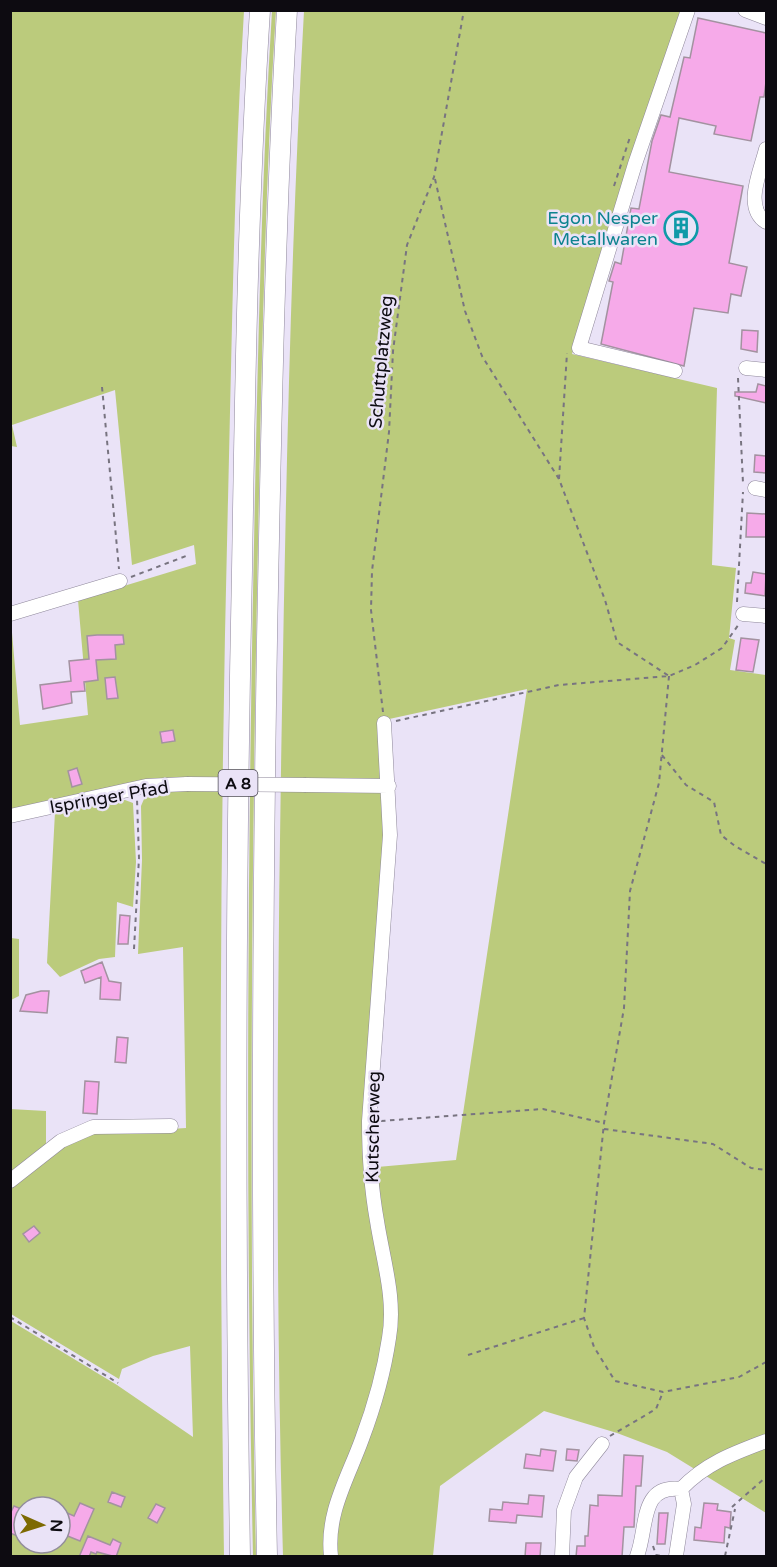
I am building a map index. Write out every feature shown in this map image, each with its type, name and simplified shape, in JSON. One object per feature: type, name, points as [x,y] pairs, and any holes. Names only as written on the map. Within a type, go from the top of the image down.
[{"type":"highway","name":"A 8","points":[[240,1557],[236,952],[239,677],[248,294],[260,10]]},
{"type":"highway","name":"A 8","points":[[267,1557],[264,1283],[266,741],[275,301],[287,10]]},
{"type":"street","points":[[675,371],[579,348],[635,164],[688,10]]},
{"type":"street","points":[[745,10],[766,18]]},
{"type":"street","points":[[766,149],[755,191],[755,207],[766,222]]},
{"type":"street","points":[[621,160],[635,164]]},
{"type":"street","points":[[746,368],[766,370]]},
{"type":"street","points":[[10,614],[120,581]]},
{"type":"street","points":[[743,614],[766,616]]},
{"type":"street","name":"Kutscherweg","points":[[331,1557],[330,1536],[336,1503],[367,1426],[390,1337],[391,1301],[372,1188],[369,1121],[385,932],[390,818],[384,723]]},
{"type":"street","name":"Ispringer Pfad","points":[[10,816],[137,788],[187,784],[388,786]]},
{"type":"street","points":[[10,1181],[61,1141],[93,1127],[171,1126]]},
{"type":"street","points":[[562,1557],[564,1510],[576,1476],[607,1439]]},
{"type":"street","points":[[637,1557],[651,1499],[660,1490],[681,1489],[698,1471],[719,1459],[766,1441]]},
{"type":"street","points":[[676,1557],[684,1504],[681,1489]]},
{"type":"path","name":"Schuttplatzweg","points":[[384,723],[371,610],[372,571],[389,432],[393,351],[407,245],[434,177],[464,10]]},
{"type":"path","points":[[434,177],[465,311],[482,356],[559,479],[605,600],[617,642],[669,676]]},
{"type":"path","points":[[559,479],[567,354]]},
{"type":"path","points":[[384,723],[560,685],[669,676],[695,665],[722,648],[735,633],[743,614],[736,600],[743,487],[738,372],[746,368]]},
{"type":"path","points":[[102,387],[120,581],[186,555]]},
{"type":"path","points":[[669,676],[659,783],[630,891],[624,1008],[604,1123],[584,1318],[594,1347],[615,1381],[663,1392],[739,1377],[766,1362]]},
{"type":"path","points":[[662,754],[686,785],[714,802],[721,835],[766,864]]},
{"type":"path","points":[[134,950],[139,858],[137,788]]},
{"type":"path","points":[[369,1121],[543,1109],[604,1123]]},
{"type":"path","points":[[604,1129],[713,1144],[751,1168],[766,1170]]},
{"type":"path","points":[[10,1317],[118,1383]]},
{"type":"path","points":[[468,1355],[584,1318]]},
{"type":"path","points":[[607,1439],[656,1409],[663,1392]]},
{"type":"path","points":[[724,1557],[733,1508],[766,1477]]},
{"type":"green space","points":[[276,10],[264,302],[255,713],[252,1195],[256,1556],[253,1556],[248,1195],[251,713],[262,229],[272,11]]},
{"type":"green space","points":[[10,11],[244,11],[234,255],[221,896],[224,1556],[11,1556],[11,1321],[117,1385],[193,1437],[190,1346],[153,1356],[122,1369],[119,1379],[11,1314],[10,1109],[46,1111],[46,1158],[67,1142],[90,1134],[186,1128],[183,947],[138,954],[142,860],[141,806],[147,792],[218,778],[193,778],[11,814],[11,621],[20,725],[88,715],[78,600],[196,564],[194,545],[132,565],[115,390],[12,425],[17,447],[11,446]]},
{"type":"green space","points":[[304,11],[684,11],[616,206],[572,354],[717,388],[712,565],[736,568],[729,638],[735,640],[730,670],[766,675],[766,1513],[667,1452],[617,1433],[544,1411],[440,1486],[433,1556],[283,1556],[278,1239],[279,922],[287,447]],"holes":[[[527,689],[456,1160],[366,1168],[386,805],[380,721]]]},
{"type":"green space","points":[[125,800],[133,803],[136,862],[133,907],[117,902],[115,957],[99,959],[60,977],[47,963],[55,812],[89,803]]},
{"type":"green space","points":[[11,938],[19,939],[19,996],[11,1000]]},
{"type":"building","name":"Egon Nesper Metallwaren","points":[[698,18],[766,33],[766,82],[764,97],[760,97],[751,141],[714,134],[716,126],[679,118],[669,172],[743,186],[729,263],[747,267],[741,296],[731,294],[728,313],[694,308],[684,366],[601,344],[613,282],[609,281],[615,262],[621,264],[631,208],[639,209],[652,141],[661,115],[670,117],[684,57],[690,58]]},
{"type":"building","points":[[742,330],[758,331],[757,352],[741,349]]},
{"type":"building","points":[[758,384],[766,386],[766,403],[735,396],[735,392],[756,392]]},
{"type":"building","points":[[755,455],[766,456],[766,473],[754,472]]},
{"type":"building","points":[[747,513],[766,514],[766,537],[746,537]]},
{"type":"building","points":[[753,572],[766,574],[765,596],[745,593],[746,583],[751,583]]},
{"type":"building","points":[[123,635],[124,644],[115,645],[116,659],[96,660],[98,680],[84,682],[85,691],[71,692],[72,703],[43,709],[40,685],[71,681],[69,661],[89,659],[87,636]]},
{"type":"building","points":[[741,638],[759,640],[753,672],[736,670]]},
{"type":"building","points":[[115,677],[118,698],[107,699],[105,678]]},
{"type":"building","points":[[173,730],[175,741],[162,743],[160,732]]},
{"type":"building","points":[[77,768],[82,784],[72,787],[68,771]]},
{"type":"building","points":[[120,915],[130,916],[128,944],[118,944]]},
{"type":"building","points":[[102,962],[109,981],[121,983],[120,1000],[100,999],[101,977],[85,983],[81,971]]},
{"type":"building","points":[[49,991],[47,1013],[20,1011],[26,995]]},
{"type":"building","points":[[117,1037],[128,1038],[126,1063],[115,1062]]},
{"type":"building","points":[[85,1081],[99,1082],[97,1114],[83,1113]]},
{"type":"building","points":[[34,1226],[40,1233],[29,1242],[23,1234]]},
{"type":"building","points":[[541,1449],[556,1451],[553,1471],[524,1468],[526,1454],[540,1456]]},
{"type":"building","points":[[567,1449],[579,1450],[577,1461],[566,1460]]},
{"type":"building","points":[[624,1455],[643,1456],[641,1486],[636,1486],[634,1527],[624,1527],[622,1557],[576,1557],[577,1546],[585,1546],[585,1536],[588,1536],[590,1505],[598,1506],[598,1495],[622,1496]]},
{"type":"building","points":[[112,1492],[125,1497],[121,1507],[108,1502]]},
{"type":"building","points":[[529,1495],[544,1496],[542,1517],[517,1515],[516,1523],[489,1521],[490,1509],[502,1510],[503,1502],[528,1504]]},
{"type":"building","points":[[80,1503],[94,1509],[80,1541],[72,1538],[72,1515],[74,1516]]},
{"type":"building","points":[[704,1503],[718,1504],[717,1510],[731,1512],[730,1528],[725,1527],[724,1543],[694,1540],[695,1527],[701,1528]]},
{"type":"building","points":[[156,1504],[165,1508],[157,1523],[148,1518]]},
{"type":"building","points":[[12,1510],[12,1534],[10,1533]]},
{"type":"building","points":[[659,1513],[668,1513],[665,1544],[657,1544]]},
{"type":"building","points":[[88,1536],[110,1545],[113,1539],[121,1543],[116,1557],[91,1552],[89,1557],[79,1557]]},
{"type":"building","points":[[526,1543],[541,1543],[540,1557],[525,1557]]},
{"type":"place","name":"Egon Nesper Metallwaren","points":[[681,228]]}]
